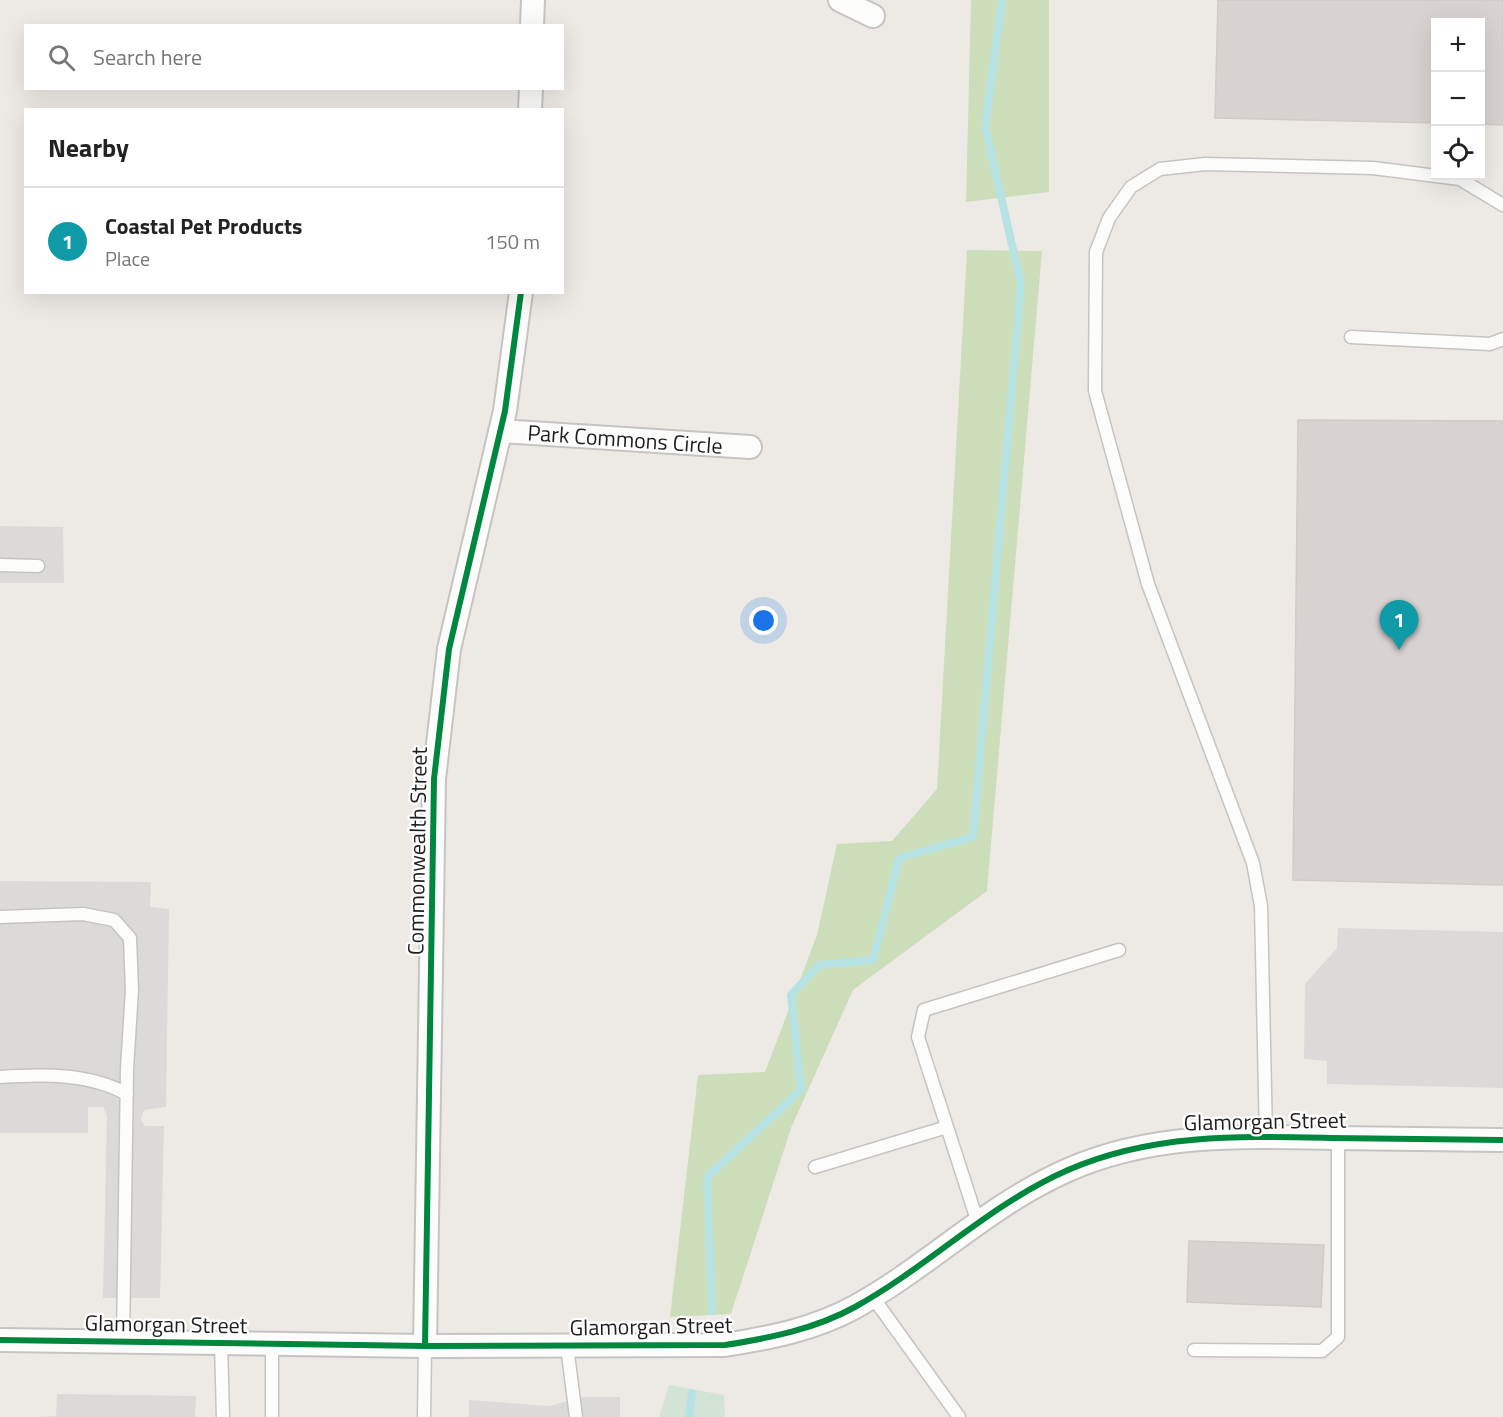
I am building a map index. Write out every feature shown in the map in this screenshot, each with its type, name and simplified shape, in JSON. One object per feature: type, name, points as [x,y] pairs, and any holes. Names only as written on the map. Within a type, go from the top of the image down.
[{"type":"street","points":[[532,24],[533,0]]},
{"type":"street","points":[[840,0],[873,16]]},
{"type":"street","points":[[530,108],[531,90]]},
{"type":"street","name":"Commonwealth Street","points":[[424,1346],[434,779],[449,649],[500,431],[521,294]]},
{"type":"street","name":"Park Commons Circle","points":[[500,431],[750,447]]},
{"type":"street","name":"Glamorgan Street","points":[[0,1340],[699,1347],[762,1340],[811,1326],[854,1307],[1036,1185],[1104,1155],[1146,1144],[1175,1140],[1266,1137],[1503,1140]]},
{"type":"lane","points":[[1266,1137],[1261,906],[1253,863],[1148,584],[1095,391],[1096,252],[1109,218],[1131,187],[1160,169],[1205,164],[1373,168],[1460,179],[1503,205]]},
{"type":"lane","points":[[1351,337],[1490,344],[1503,339]]},
{"type":"lane","points":[[0,565],[38,566]]},
{"type":"lane","points":[[0,917],[83,914],[114,920],[130,938],[132,990],[127,1094],[123,1342]]},
{"type":"lane","points":[[978,1223],[918,1037],[924,1010],[1119,950]]},
{"type":"lane","points":[[0,1077],[70,1077],[108,1083],[127,1094]]},
{"type":"lane","points":[[815,1167],[947,1127]]},
{"type":"lane","points":[[1194,1350],[1322,1351],[1338,1337],[1338,1138]]},
{"type":"lane","points":[[872,1296],[959,1417]]},
{"type":"lane","points":[[221,1343],[223,1417]]},
{"type":"lane","points":[[272,1344],[272,1417]]},
{"type":"lane","points":[[424,1346],[424,1417]]},
{"type":"lane","points":[[567,1346],[576,1417]]},
{"type":"shaded area","points":[[0,526],[63,527],[64,583],[0,583]]},
{"type":"shaded area","points":[[0,881],[151,882],[150,907],[169,909],[166,1107],[144,1110],[141,1120],[145,1126],[164,1126],[160,1298],[103,1298],[107,1116],[103,1107],[88,1107],[88,1133],[0,1133]]},
{"type":"shaded area","points":[[1338,928],[1503,932],[1503,1088],[1327,1084],[1327,1061],[1304,1059],[1305,984],[1337,948]]},
{"type":"shaded area","points":[[57,1394],[196,1396],[195,1417],[40,1417],[56,1416]]},
{"type":"shaded area","points":[[582,1397],[620,1397],[620,1417],[469,1417],[469,1400],[550,1406]]},
{"type":"green space","points":[[971,0],[1049,0],[1049,192],[966,202]]},
{"type":"green space","points":[[967,250],[1042,251],[987,891],[853,990],[791,1128],[731,1314],[670,1317],[698,1075],[765,1072],[817,935],[837,844],[892,841],[937,789]]},
{"type":"green space","points":[[669,1385],[724,1395],[725,1417],[659,1417]]},
{"type":"building","points":[[1218,0],[1503,0],[1503,125],[1485,124],[1485,18],[1431,18],[1431,123],[1215,118]]},
{"type":"building","points":[[1298,420],[1503,421],[1503,885],[1293,880]]},
{"type":"building","points":[[1189,1241],[1324,1245],[1321,1307],[1187,1302]]},
{"type":"waterway","points":[[712,1311],[707,1177],[801,1090],[791,995],[819,965],[873,960],[899,858],[973,837],[1021,284],[985,127],[1002,0]]},
{"type":"waterway","points":[[689,1417],[692,1393]]},
{"type":"cycle path","points":[[425,1346],[434,779],[449,649],[505,411],[521,294]]},
{"type":"cycle path","points":[[0,1340],[425,1346],[725,1345],[792,1332],[840,1315],[882,1291],[986,1217],[1039,1184],[1068,1170],[1132,1149],[1164,1143],[1230,1137],[1503,1140]]},
{"type":"place","name":"Coastal Pet Products","points":[[1399,650]]}]
